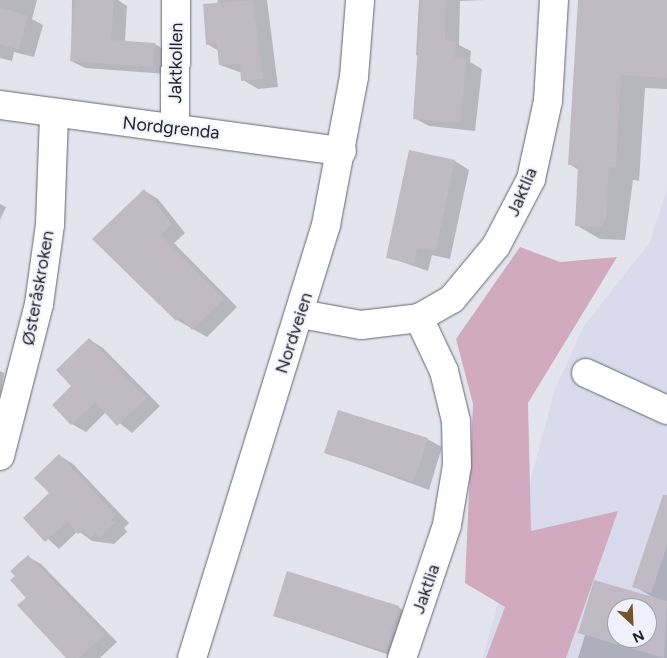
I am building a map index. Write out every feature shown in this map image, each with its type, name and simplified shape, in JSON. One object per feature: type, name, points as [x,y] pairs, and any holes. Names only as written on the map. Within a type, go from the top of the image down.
[{"type":"street","name":"Jaktkollen","points":[[175,126],[176,0]]},
{"type":"street","name":"Nordveien","points":[[192,658],[301,314],[342,151],[360,0]]},
{"type":"street","name":"Jaktlia","points":[[301,314],[361,325],[420,318],[452,299],[496,246],[531,179],[548,101],[554,0]]},
{"type":"street","name":"Nordgrenda","points":[[0,105],[54,116],[175,126],[342,151]]},
{"type":"street","name":"Østeråskroken","points":[[0,456],[39,304],[50,225],[54,116]]},
{"type":"street","name":"Jaktlia","points":[[402,658],[447,525],[457,466],[456,421],[444,371],[420,318]]},
{"type":"street","points":[[586,373],[667,410]]},
{"type":"shaded area","points":[[667,188],[667,658],[483,658],[555,389],[584,326],[650,242]]},
{"type":"shaded area","points":[[520,247],[560,262],[617,257],[528,403],[531,531],[618,511],[566,658],[486,658],[505,607],[465,583],[473,404],[456,339]]},
{"type":"building","points":[[75,0],[114,0],[111,40],[155,43],[153,67],[70,61]]},
{"type":"building","points":[[253,0],[263,79],[241,81],[240,64],[219,65],[217,44],[206,45],[203,4]]},
{"type":"building","points":[[421,0],[446,0],[445,40],[456,41],[455,58],[467,59],[460,123],[413,119]]},
{"type":"building","points":[[578,0],[667,0],[667,78],[621,75],[616,168],[609,167],[606,219],[601,227],[575,226],[578,165],[568,165]]},
{"type":"building","points":[[0,7],[28,16],[19,50],[0,44]]},
{"type":"building","points":[[409,150],[455,160],[436,251],[417,248],[414,264],[386,258]]},
{"type":"building","points":[[144,189],[172,224],[161,235],[224,299],[192,330],[180,317],[176,321],[92,239]]},
{"type":"building","points":[[89,338],[147,398],[117,426],[95,402],[71,425],[52,405],[71,386],[56,370]]},
{"type":"building","points":[[338,410],[428,438],[414,482],[324,453]]},
{"type":"building","points":[[59,454],[116,515],[111,520],[115,523],[99,538],[96,534],[91,538],[83,530],[78,534],[67,522],[45,542],[23,518],[49,493],[34,478]]},
{"type":"building","points":[[663,495],[667,495],[667,545],[651,593],[632,587]]},
{"type":"building","points":[[28,555],[105,634],[79,658],[66,658],[17,605],[26,598],[10,580],[15,576],[10,571]]},
{"type":"building","points":[[287,571],[399,606],[385,651],[273,616]]},
{"type":"building","points":[[594,580],[657,598],[607,598],[607,641],[578,633]]},
{"type":"building","points":[[657,598],[667,601],[664,658],[630,648],[657,648]]}]
